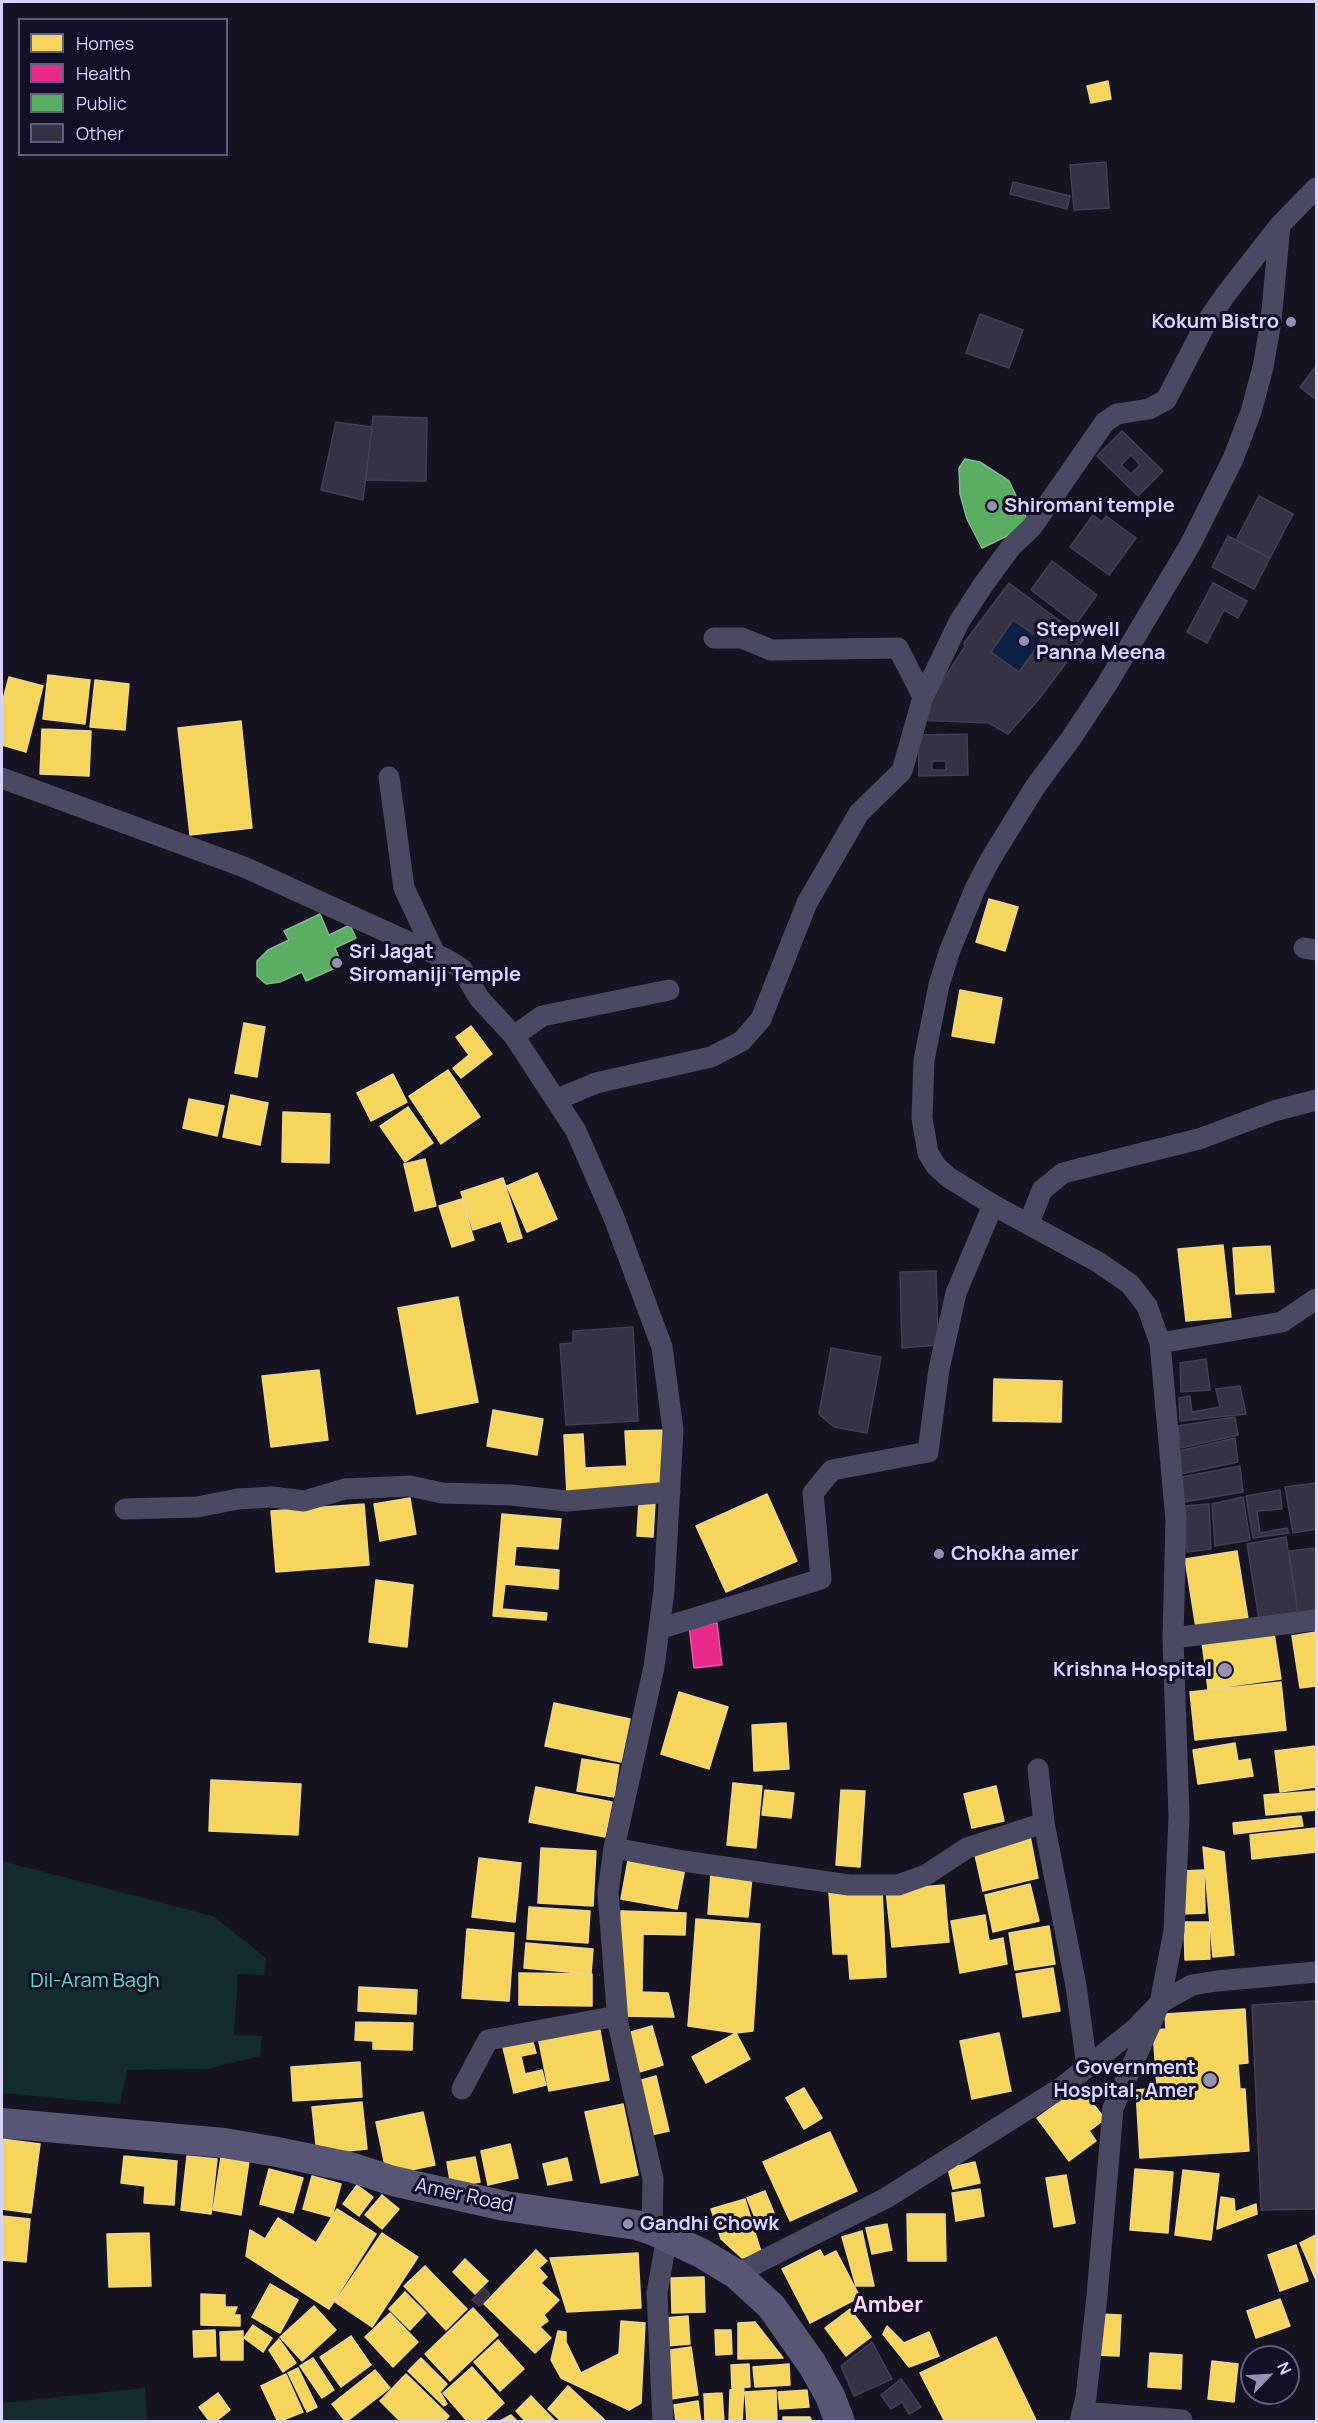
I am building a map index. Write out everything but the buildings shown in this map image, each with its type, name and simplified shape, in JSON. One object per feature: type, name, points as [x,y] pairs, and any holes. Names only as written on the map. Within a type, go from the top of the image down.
[{"type":"main road","name":"Amer Road","points":[[2,2123],[224,2143],[350,2167],[393,2181],[506,2206],[636,2225],[660,2233],[736,2274],[771,2306],[817,2372],[840,2421]]},
{"type":"street","points":[[558,1102],[573,1092],[596,1083],[711,1058],[742,1041],[761,1019],[807,903],[859,813],[902,771],[923,697],[959,622],[977,594],[1011,547],[1032,527],[1098,431],[1117,414],[1149,409],[1166,400],[1206,324],[1280,225],[1317,188]]},
{"type":"street","points":[[1182,2420],[1081,2417],[1097,2296],[1113,2108],[1160,2003],[1174,1931],[1179,1817],[1173,1638],[1176,1520],[1160,1343],[1147,1306],[1130,1284],[1098,1262],[993,1205],[948,1177],[936,1166],[928,1153],[924,1137],[922,1092],[924,1060],[939,985],[957,933],[990,860],[1035,787],[1107,684],[1190,545],[1233,459],[1251,412],[1263,367],[1271,321],[1280,225]]},
{"type":"street","points":[[714,638],[742,639],[771,650],[898,648],[923,697]]},
{"type":"street","points":[[389,777],[404,888],[435,954]]},
{"type":"street","points":[[2,778],[244,867],[435,954],[462,969],[479,998],[514,1036],[576,1131],[614,1218],[662,1347],[674,1430],[664,1591],[654,1667],[614,1848],[608,1892],[617,2016],[653,2179],[660,2233],[657,2293],[663,2421]]},
{"type":"street","points":[[514,1036],[542,1016],[669,990]]},
{"type":"street","points":[[1029,1223],[1042,1190],[1063,1173],[1199,1139],[1274,1111],[1317,1100]]},
{"type":"street","points":[[659,1629],[821,1579],[813,1493],[832,1470],[928,1452],[939,1369],[956,1293],[993,1205]]},
{"type":"street","points":[[1160,1343],[1282,1322],[1317,1299]]},
{"type":"street","points":[[125,1509],[197,1507],[238,1499],[272,1497],[304,1501],[345,1490],[410,1486],[442,1492],[567,1501],[670,1492]]},
{"type":"street","points":[[1173,1638],[1317,1620]]},
{"type":"street","points":[[1038,1769],[1044,1822],[1076,1986],[1080,2033],[1087,2067]]},
{"type":"street","points":[[614,1848],[683,1861],[849,1885],[897,1885],[926,1875],[967,1848],[1044,1822]]},
{"type":"street","points":[[736,2274],[886,2198],[1061,2088],[1135,2029],[1160,2003],[1192,1985],[1317,1972]]},
{"type":"street","points":[[462,2089],[488,2040],[617,2016]]},
{"type":"green space","name":"Dil-Aram Bagh","points":[[2,1861],[213,1916],[266,1958],[264,1975],[238,1974],[234,2035],[262,2036],[260,2056],[206,2069],[127,2070],[120,2104],[2,2093]]},
{"type":"green space","points":[[145,2388],[147,2421],[2,2421],[2,2403]]},
{"type":"water","points":[[1013,620],[1042,640],[1019,672],[991,652]]},
{"type":"place","name":"Kokum Bistro","points":[[1291,322]]},
{"type":"place","name":"Shiromani temple","points":[[992,506]]},
{"type":"place","name":"Stepwell Panna Meena","points":[[1024,641]]},
{"type":"place","name":"Sri Jagat Siromaniji Temple","points":[[337,963]]},
{"type":"place","name":"Chokha amer","points":[[939,1554]]},
{"type":"place","name":"Krishna Hospital","points":[[1225,1670]]},
{"type":"place","name":"Government Hospital, Amer","points":[[1210,2080]]},
{"type":"place","name":"Gandhi Chowk","points":[[628,2224]]},
{"type":"district","name":"Amber","points":[[888,2306]]}]
